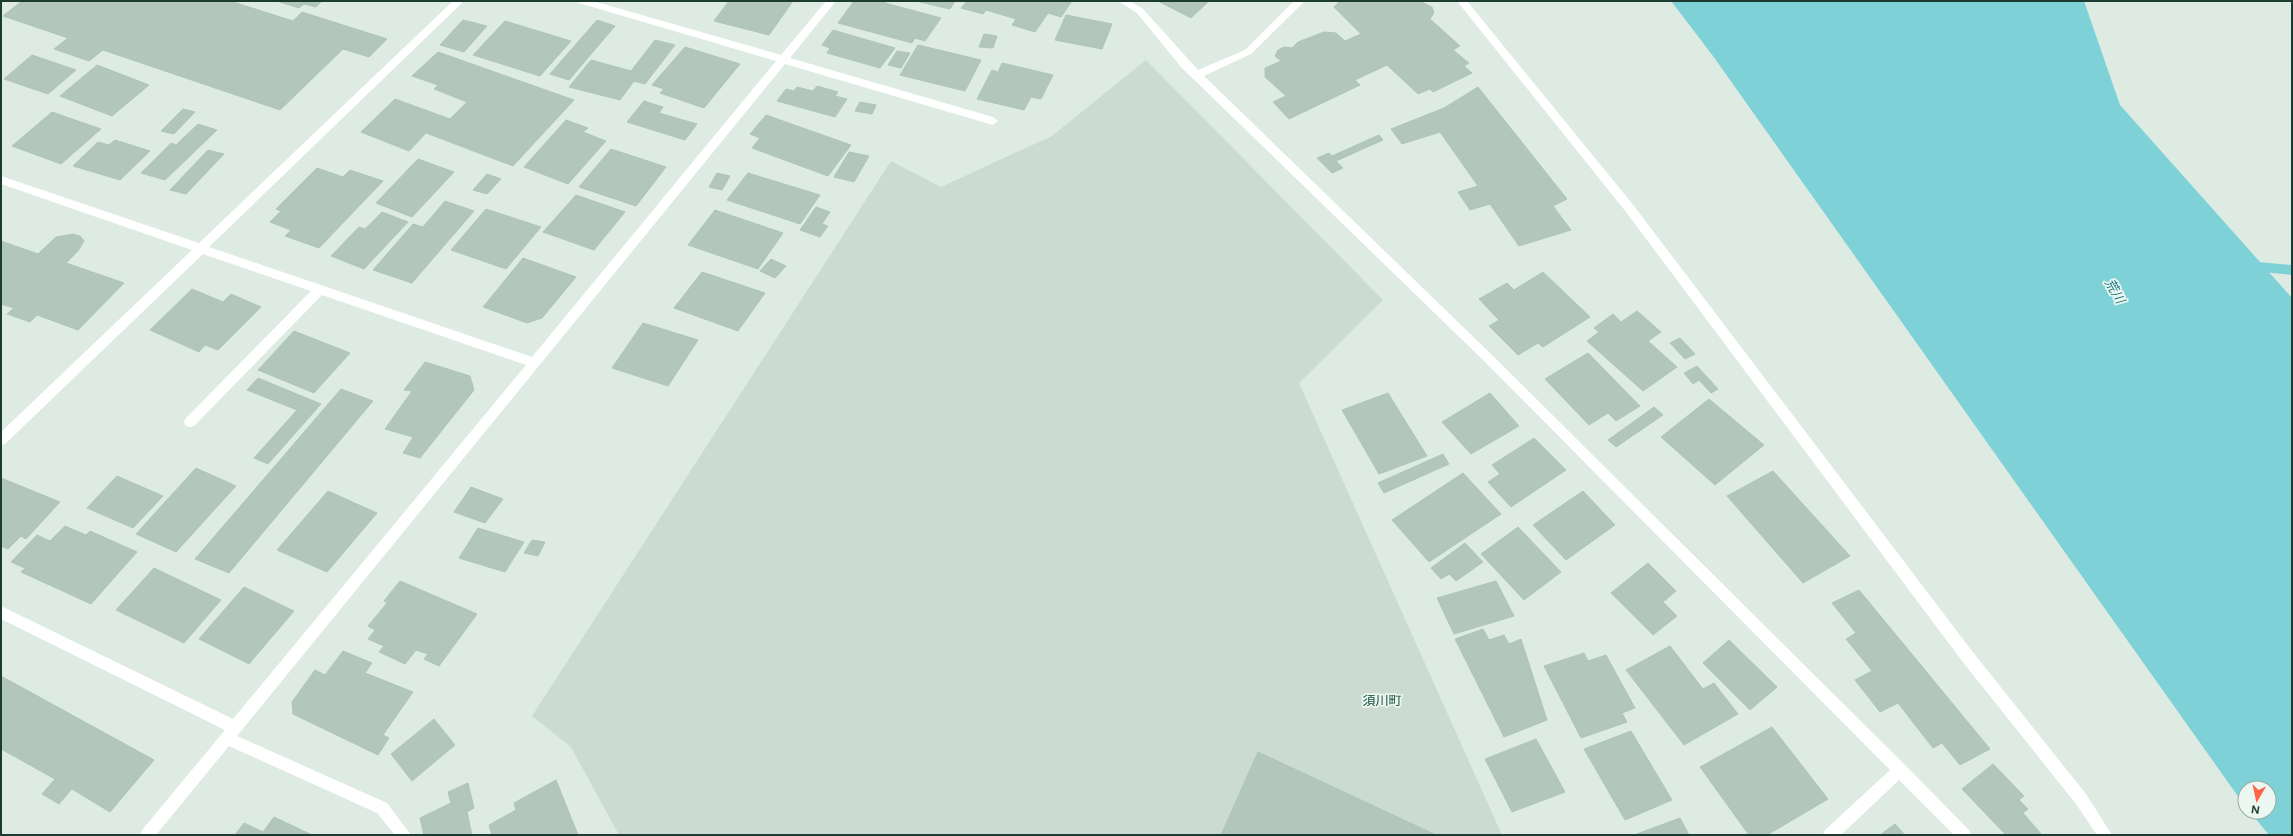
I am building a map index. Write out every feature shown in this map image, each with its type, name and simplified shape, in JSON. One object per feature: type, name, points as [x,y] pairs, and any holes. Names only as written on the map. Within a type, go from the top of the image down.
[{"type":"street","points":[[1,440],[459,1]]},
{"type":"street","points":[[582,1],[994,121]]},
{"type":"street","points":[[147,835],[234,727],[831,1]]},
{"type":"street","points":[[1123,1],[1140,11],[1197,75],[1481,352],[1964,835]]},
{"type":"street","points":[[1197,75],[1248,52],[1300,1]]},
{"type":"street","points":[[1462,1],[1630,209],[1967,656],[2081,799],[2105,835]]},
{"type":"street","points":[[1,180],[535,362]]},
{"type":"street","points":[[190,422],[320,289]]},
{"type":"street","points":[[1,612],[234,727]]},
{"type":"street","points":[[226,738],[382,808],[404,835]]},
{"type":"street","points":[[1830,835],[1900,770]]},
{"type":"shaded area","points":[[1146,60],[1383,300],[1299,383],[1502,835],[619,835],[571,747],[532,716],[891,161],[941,187],[1052,136]]},
{"type":"water","name":"荒川","points":[[1671,1],[2084,1],[2120,105],[2292,298],[2292,835],[2269,835],[2257,820],[2277,820],[2277,780],[2237,780],[2237,795],[1713,56]]},
{"type":"building","points":[[22,1],[230,1],[293,21],[302,12],[387,39],[369,57],[343,49],[280,110],[103,50],[89,61],[54,49],[68,38],[3,16]]},
{"type":"building","points":[[277,1],[322,1],[316,7],[304,4],[299,8]]},
{"type":"building","points":[[729,1],[793,1],[769,35],[714,21]]},
{"type":"building","points":[[854,1],[886,1],[885,3],[941,18],[925,41],[915,38],[912,43],[838,23]]},
{"type":"building","points":[[916,1],[955,1],[950,9]]},
{"type":"building","points":[[967,1],[1038,1],[1044,3],[1045,1],[1072,1],[1061,17],[1048,13],[1035,32],[1012,25],[1016,19],[986,10],[983,14],[961,8]]},
{"type":"building","points":[[1158,1],[1209,1],[1191,18]]},
{"type":"building","points":[[1340,1],[1419,1],[1432,7],[1434,13],[1430,19],[1460,46],[1453,50],[1469,63],[1464,66],[1472,73],[1433,92],[1430,89],[1418,94],[1387,65],[1355,80],[1360,85],[1289,119],[1273,102],[1286,96],[1265,77],[1265,68],[1281,61],[1275,56],[1278,50],[1284,47],[1292,48],[1298,42],[1324,32],[1336,33],[1345,41],[1361,34],[1334,7]]},
{"type":"building","points":[[1066,15],[1112,24],[1102,49],[1055,40]]},
{"type":"building","points":[[463,20],[487,26],[464,52],[440,45]]},
{"type":"building","points":[[597,20],[615,26],[569,80],[550,74]]},
{"type":"building","points":[[505,21],[571,41],[540,76],[473,55]]},
{"type":"building","points":[[833,30],[895,48],[880,68],[827,53],[830,48],[822,45]]},
{"type":"building","points":[[984,34],[997,36],[993,48],[979,47]]},
{"type":"building","points":[[655,40],[675,45],[645,84],[634,81],[620,100],[569,87],[591,60],[631,71]]},
{"type":"building","points":[[918,45],[981,60],[965,91],[900,75]]},
{"type":"building","points":[[685,47],[740,64],[704,108],[660,93],[664,89],[652,85]]},
{"type":"building","points":[[897,51],[910,53],[901,68],[888,65]]},
{"type":"building","points":[[438,52],[574,100],[513,166],[426,133],[409,151],[361,132],[395,99],[450,119],[467,102],[434,89],[438,85],[412,76]]},
{"type":"building","points":[[32,55],[76,70],[48,94],[4,79]]},
{"type":"building","points":[[1002,63],[1053,75],[1041,99],[1031,97],[1024,110],[977,99],[992,70],[998,72]]},
{"type":"building","points":[[97,65],[149,85],[112,116],[60,96]]},
{"type":"building","points":[[817,86],[838,92],[835,96],[847,99],[835,117],[777,101],[786,89],[794,91],[797,87],[813,91]]},
{"type":"building","points":[[1478,87],[1567,199],[1553,206],[1571,230],[1519,246],[1490,204],[1470,210],[1458,192],[1478,186],[1440,132],[1402,144],[1391,129],[1444,108]]},
{"type":"building","points":[[644,101],[663,107],[659,113],[697,124],[685,140],[627,122]]},
{"type":"building","points":[[860,102],[876,105],[872,114],[855,111]]},
{"type":"building","points":[[183,109],[195,112],[174,134],[161,131]]},
{"type":"building","points":[[52,112],[101,129],[61,164],[12,146]]},
{"type":"building","points":[[766,115],[851,145],[828,176],[752,148],[760,138],[750,134]]},
{"type":"building","points":[[566,120],[588,128],[583,132],[606,141],[568,184],[524,167]]},
{"type":"building","points":[[198,124],[217,130],[165,180],[141,173],[171,143],[176,145]]},
{"type":"building","points":[[1379,135],[1383,140],[1336,161],[1343,168],[1332,173],[1317,158],[1329,153],[1332,156]]},
{"type":"building","points":[[115,140],[150,151],[120,180],[73,166],[98,142],[109,145]]},
{"type":"building","points":[[611,149],[666,167],[636,206],[579,187]]},
{"type":"building","points":[[208,150],[224,154],[186,194],[170,190]]},
{"type":"building","points":[[849,152],[869,156],[854,182],[834,177]]},
{"type":"building","points":[[418,159],[454,172],[412,217],[376,203]]},
{"type":"building","points":[[317,168],[343,177],[350,170],[383,181],[319,248],[285,236],[291,230],[270,222],[281,211],[276,209]]},
{"type":"building","points":[[717,173],[730,176],[722,190],[709,187]]},
{"type":"building","points":[[748,173],[820,195],[800,224],[727,200]]},
{"type":"building","points":[[487,174],[501,179],[487,194],[473,190]]},
{"type":"building","points":[[576,195],[625,212],[594,250],[543,232]]},
{"type":"building","points":[[445,201],[474,211],[412,283],[373,270],[413,224],[423,227]]},
{"type":"building","points":[[816,207],[830,212],[822,224],[828,226],[820,237],[800,230]]},
{"type":"building","points":[[486,209],[541,227],[506,269],[451,250]]},
{"type":"building","points":[[715,210],[783,233],[758,269],[688,245]]},
{"type":"building","points":[[382,212],[408,222],[364,269],[331,256],[359,227],[365,229]]},
{"type":"building","points":[[73,234],[80,236],[84,241],[78,251],[66,263],[124,283],[78,330],[37,315],[30,322],[7,314],[14,308],[1,304],[1,241],[38,254],[56,237]]},
{"type":"building","points":[[523,258],[576,277],[542,318],[527,323],[483,307]]},
{"type":"building","points":[[771,259],[786,266],[775,278],[760,271]]},
{"type":"building","points":[[702,272],[765,293],[738,331],[674,308]]},
{"type":"building","points":[[1543,272],[1590,317],[1543,347],[1538,343],[1518,355],[1489,326],[1499,320],[1479,299],[1507,283],[1514,290]]},
{"type":"building","points":[[192,289],[223,302],[231,294],[261,307],[218,350],[205,345],[199,352],[150,330]]},
{"type":"building","points":[[1637,311],[1661,332],[1648,341],[1677,367],[1643,391],[1587,341],[1599,332],[1594,328],[1613,314],[1621,322]]},
{"type":"building","points":[[643,323],[698,340],[668,386],[612,368]]},
{"type":"building","points":[[294,331],[350,353],[314,393],[258,370]]},
{"type":"building","points":[[1680,338],[1695,354],[1685,359],[1670,343]]},
{"type":"building","points":[[1588,353],[1640,406],[1616,421],[1608,413],[1589,425],[1545,379]]},
{"type":"building","points":[[425,362],[470,376],[474,390],[420,458],[403,453],[413,437],[385,429],[412,391],[404,390]]},
{"type":"building","points":[[1697,366],[1718,389],[1711,393],[1699,380],[1693,384],[1684,373]]},
{"type":"building","points":[[258,378],[321,404],[268,464],[254,458],[297,410],[247,390]]},
{"type":"building","points":[[341,389],[373,401],[229,573],[195,559]]},
{"type":"building","points":[[1388,393],[1427,456],[1379,474],[1342,410]]},
{"type":"building","points":[[1490,393],[1519,426],[1471,454],[1442,422]]},
{"type":"building","points":[[1709,399],[1764,445],[1715,485],[1661,437]]},
{"type":"building","points":[[1654,407],[1663,415],[1616,447],[1608,440]]},
{"type":"building","points":[[1534,438],[1566,470],[1511,507],[1488,482],[1500,474],[1492,465]]},
{"type":"building","points":[[1443,454],[1449,464],[1384,493],[1378,483]]},
{"type":"building","points":[[196,468],[236,486],[176,552],[136,534]]},
{"type":"building","points":[[1773,471],[1850,556],[1803,583],[1727,496]]},
{"type":"building","points":[[1463,473],[1501,514],[1429,562],[1392,520]]},
{"type":"building","points":[[117,476],[163,496],[133,528],[87,508]]},
{"type":"building","points":[[1,478],[60,502],[26,539],[21,536],[8,549],[1,546]]},
{"type":"building","points":[[471,487],[503,499],[485,523],[454,512]]},
{"type":"building","points":[[328,491],[377,513],[327,572],[277,550]]},
{"type":"building","points":[[1583,491],[1615,525],[1566,560],[1533,525]]},
{"type":"building","points":[[65,526],[86,535],[90,531],[137,552],[91,604],[21,572],[25,568],[11,562],[37,535],[50,541]]},
{"type":"building","points":[[1518,527],[1561,572],[1524,600],[1481,554]]},
{"type":"building","points":[[478,528],[524,542],[505,572],[459,558]]},
{"type":"building","points":[[532,540],[545,542],[538,556],[524,553]]},
{"type":"building","points":[[1465,543],[1483,562],[1456,581],[1449,574],[1441,579],[1431,568]]},
{"type":"building","points":[[1648,563],[1676,591],[1663,602],[1677,616],[1653,635],[1611,593]]},
{"type":"building","points":[[154,568],[221,600],[184,643],[116,610]]},
{"type":"building","points":[[400,581],[477,614],[439,666],[424,659],[428,654],[416,650],[405,664],[379,652],[384,646],[368,639],[375,630],[368,626],[387,603],[384,601]]},
{"type":"building","points":[[1496,581],[1514,616],[1454,634],[1437,598]]},
{"type":"building","points":[[244,587],[294,611],[249,664],[199,639]]},
{"type":"building","points":[[1859,590],[1990,749],[1960,765],[1942,743],[1933,748],[1898,703],[1880,712],[1855,680],[1872,671],[1846,639],[1856,633],[1832,603]]},
{"type":"building","points":[[1483,629],[1489,640],[1504,635],[1509,644],[1521,639],[1547,720],[1504,737],[1455,639]]},
{"type":"building","points":[[1729,640],[1777,687],[1750,710],[1703,663]]},
{"type":"building","points":[[1670,646],[1703,689],[1714,683],[1738,714],[1684,745],[1626,670]]},
{"type":"building","points":[[343,651],[372,663],[365,673],[413,692],[383,735],[389,738],[378,755],[293,714],[292,702],[315,670],[325,675]]},
{"type":"building","points":[[1584,653],[1588,661],[1606,655],[1635,708],[1622,713],[1627,722],[1581,738],[1544,666]]},
{"type":"building","points":[[1,676],[154,760],[110,812],[72,789],[59,804],[42,794],[55,779],[1,749]]},
{"type":"building","points":[[434,719],[455,745],[412,781],[391,754]]},
{"type":"building","points":[[1772,727],[1828,799],[1767,835],[1749,835],[1700,767]]},
{"type":"building","points":[[1631,731],[1672,800],[1625,820],[1584,749]]},
{"type":"building","points":[[1536,739],[1565,792],[1512,812],[1485,759]]},
{"type":"building","points":[[1258,752],[1436,835],[1221,835]]},
{"type":"building","points":[[1993,764],[2024,796],[2019,800],[2028,809],[2023,813],[2042,835],[2006,835],[1962,789]]},
{"type":"building","points":[[556,780],[578,835],[492,835],[489,825],[516,810],[514,803]]},
{"type":"building","points":[[468,783],[474,808],[467,812],[472,835],[424,835],[420,818],[451,803],[448,792]]},
{"type":"building","points":[[274,817],[312,835],[235,835],[244,823],[263,832]]},
{"type":"building","points":[[1680,818],[1689,835],[1634,835]]},
{"type":"building","points":[[1895,824],[1905,835],[1880,835]]},
{"type":"waterway","points":[[2247,266],[2292,270]]},
{"type":"district","name":"須川町","points":[[1382,700]]}]
